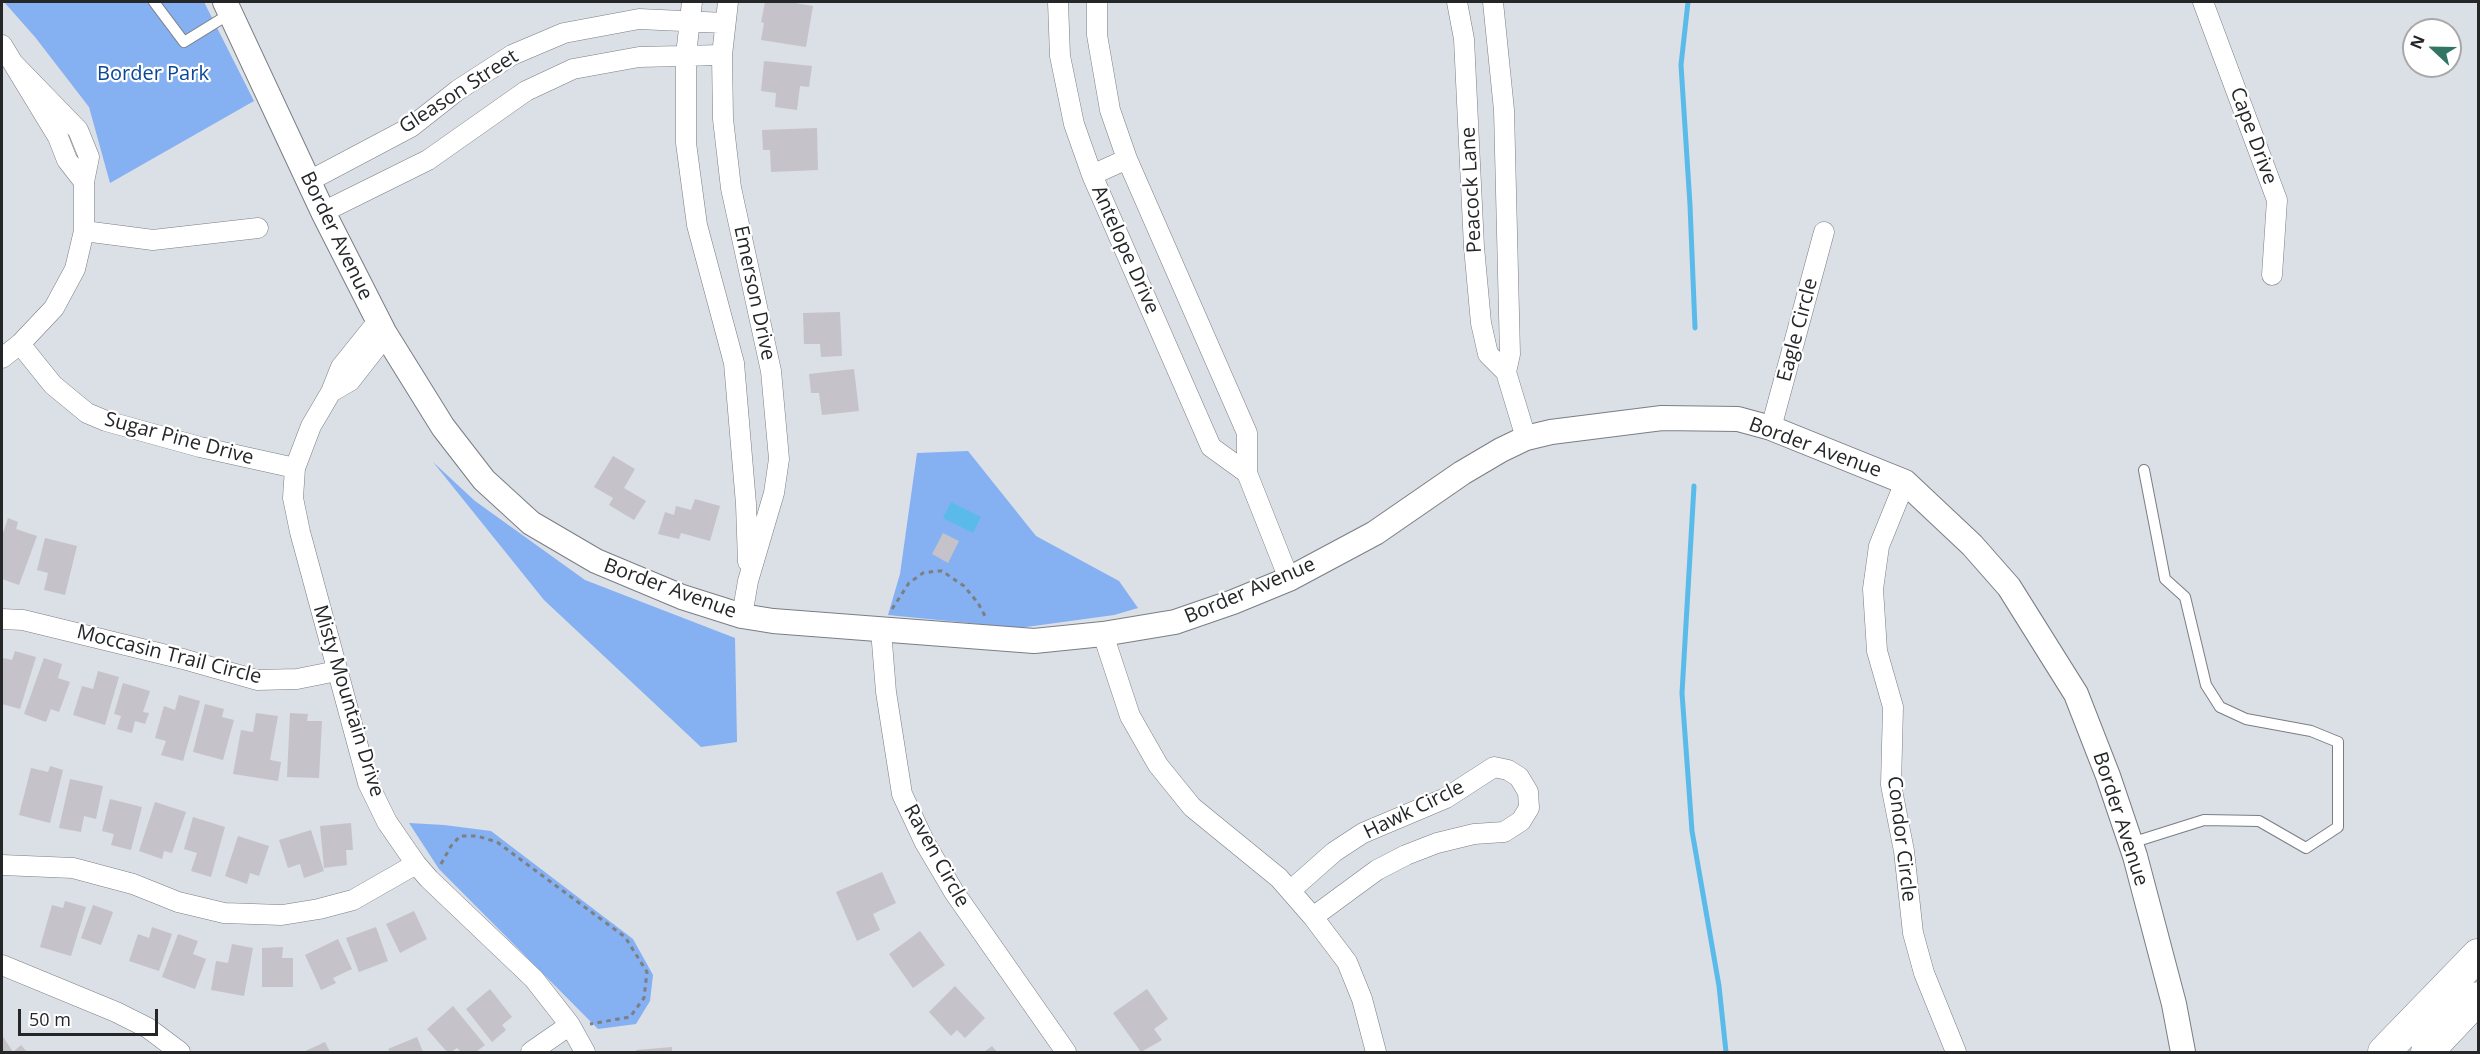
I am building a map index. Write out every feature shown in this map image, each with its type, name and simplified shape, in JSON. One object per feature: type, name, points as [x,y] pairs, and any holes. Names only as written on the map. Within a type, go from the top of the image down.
[{"type":"main road","points":[[2384,1053],[2478,955]]},
{"type":"main road","points":[[2427,1053],[2478,998]]},
{"type":"street","name":"Emerson Drive","points":[[693,2],[686,55],[686,143],[697,225],[734,363],[746,504],[748,581]]},
{"type":"street","name":"Emerson Drive","points":[[728,2],[722,55],[723,119],[731,188],[771,371],[779,459],[774,493],[748,581],[742,616]]},
{"type":"street","name":"Antelope Drive","points":[[1058,2],[1060,56],[1074,124],[1092,175],[1211,447],[1247,473]]},
{"type":"street","name":"Antelope Drive","points":[[1097,2],[1097,35],[1110,110],[1126,159],[1247,433],[1247,473],[1289,579]]},
{"type":"street","name":"Peacock Lane","points":[[1457,2],[1464,42],[1474,247],[1481,323],[1488,354],[1506,372],[1526,438]]},
{"type":"street","name":"Peacock Lane","points":[[1493,2],[1504,110],[1510,354],[1506,372]]},
{"type":"street","name":"Cape Drive","points":[[2203,2],[2277,200],[2272,275]]},
{"type":"street","name":"Border Avenue","points":[[228,7],[323,212],[382,328],[443,428],[484,480],[531,523],[596,561],[682,597],[742,616],[886,620],[1034,641],[1103,634],[1175,622],[1289,579],[1375,533],[1462,473],[1526,438],[1551,432],[1662,418],[1738,419],[1772,428],[1905,482],[1972,545],[2009,587],[2076,694],[2108,776],[2130,843],[2174,1004],[2183,1053]]},
{"type":"street","name":"Gleason Street","points":[[309,181],[411,127],[458,90],[512,55],[564,33],[639,19],[725,23]]},
{"type":"street","points":[[1464,42],[1497,41]]},
{"type":"street","points":[[2,45],[13,63],[78,130],[89,157],[84,182],[84,231],[75,269],[54,308],[20,344],[2,358]]},
{"type":"street","name":"Gleason Street","points":[[323,212],[428,160],[526,91],[573,69],[639,57],[722,55]]},
{"type":"street","points":[[1092,175],[1126,159]]},
{"type":"street","points":[[84,231],[153,240],[258,228]]},
{"type":"street","name":"Eagle Circle","points":[[1772,428],[1824,232]]},
{"type":"street","name":"Misty Mountain Drive","points":[[382,328],[341,367],[331,392],[311,426],[296,468],[293,498],[300,532],[368,783],[387,822],[416,864],[534,979],[570,1025],[585,1053]]},
{"type":"street","name":"Sugar Pine Drive","points":[[20,344],[53,385],[87,413],[106,421],[200,447],[296,468]]},
{"type":"street","name":"Condor Circle","points":[[1905,482],[1879,546],[1873,589],[1877,651],[1893,707],[1891,785],[1904,851],[1913,933],[1924,974],[1956,1053]]},
{"type":"street","name":"Moccasin Trail Circle","points":[[2,619],[35,623],[183,659],[256,680],[297,679],[337,671]]},
{"type":"street","name":"Raven Circle","points":[[886,620],[886,692],[902,794],[925,843],[954,892],[1066,1053]]},
{"type":"street","points":[[1103,634],[1130,716],[1158,765],[1192,807],[1279,878],[1314,917],[1347,962],[1362,999],[1376,1053]]},
{"type":"street","name":"Hawk Circle","points":[[1291,890],[1334,852],[1363,834],[1446,798],[1494,767],[1508,770],[1520,777],[1528,792],[1529,800],[1529,808],[1521,821],[1504,832],[1474,834],[1437,843],[1406,855],[1377,870],[1314,917]]},
{"type":"street","points":[[2,865],[73,868],[133,884],[178,902],[224,913],[282,915],[353,900],[416,864]]},
{"type":"street","points":[[2,964],[116,1012],[148,1028],[180,1053]]},
{"type":"street","points":[[531,1053],[570,1025]]},
{"type":"lane","points":[[154,2],[184,42],[228,7]]},
{"type":"lane","points":[[2130,843],[2204,820],[2259,821],[2306,848],[2337,827],[2338,742],[2312,731],[2246,719],[2220,707],[2206,685],[2185,597],[2165,579],[2144,470]]},
{"type":"path","points":[[886,620],[909,583],[923,573],[943,569],[971,594],[984,611],[985,618]]},
{"type":"path","points":[[440,865],[460,836],[477,836],[497,842],[626,937],[647,972],[644,998],[630,1017],[590,1024]]},
{"type":"green space","name":"Border Park","points":[[4,2],[204,2],[254,101],[110,183],[89,107],[35,37]]},
{"type":"green space","points":[[968,451],[1036,536],[1119,581],[1138,608],[1114,615],[1019,628],[888,615],[900,574],[917,453]]},
{"type":"green space","points":[[433,462],[475,501],[585,580],[735,638],[737,742],[701,747],[544,600]]},
{"type":"green space","points":[[409,823],[491,831],[633,939],[653,975],[650,1001],[636,1024],[598,1029],[439,869]]},
{"type":"shaded area","points":[[951,502],[981,517],[973,533],[943,518]]},
{"type":"building","points":[[765,2],[789,2],[813,6],[806,47],[761,40],[764,23],[761,22]]},
{"type":"building","points":[[764,61],[812,66],[809,87],[800,86],[797,110],[775,107],[776,93],[761,91]]},
{"type":"building","points":[[817,128],[818,170],[771,172],[770,150],[763,150],[762,130]]},
{"type":"building","points":[[840,312],[842,356],[821,357],[820,344],[804,344],[803,313]]},
{"type":"building","points":[[854,369],[859,411],[822,415],[819,393],[811,393],[809,374]]},
{"type":"building","points":[[613,456],[635,469],[624,488],[646,501],[634,520],[609,505],[613,498],[594,487]]},
{"type":"building","points":[[695,499],[720,506],[710,541],[681,533],[679,539],[658,534],[665,512],[674,515],[676,506],[691,510]]},
{"type":"building","points":[[8,518],[18,522],[16,529],[37,536],[19,585],[2,579],[2,536]]},
{"type":"building","points":[[943,533],[959,541],[948,563],[932,554]]},
{"type":"building","points":[[45,538],[77,546],[65,595],[44,590],[48,573],[37,570]]},
{"type":"building","points":[[15,651],[36,657],[20,709],[2,704],[2,662],[3,658],[12,660]]},
{"type":"building","points":[[44,658],[62,664],[58,678],[70,682],[59,712],[51,709],[46,722],[24,714]]},
{"type":"building","points":[[98,671],[119,677],[105,725],[73,715],[82,686],[93,689]]},
{"type":"building","points":[[123,683],[150,691],[143,712],[149,713],[145,724],[135,721],[132,733],[117,729],[121,716],[114,714]]},
{"type":"building","points":[[179,695],[200,701],[183,761],[161,755],[166,741],[155,738],[164,706],[175,710]]},
{"type":"building","points":[[205,704],[224,709],[222,717],[234,720],[223,760],[193,752]]},
{"type":"building","points":[[256,713],[278,716],[270,760],[281,762],[278,781],[233,774],[241,730],[253,732]]},
{"type":"building","points":[[290,713],[308,714],[307,721],[322,721],[319,778],[287,777]]},
{"type":"building","points":[[50,766],[63,770],[50,823],[19,815],[31,768],[48,772]]},
{"type":"building","points":[[70,779],[103,786],[96,819],[84,816],[81,832],[59,828]]},
{"type":"building","points":[[110,799],[142,807],[131,850],[111,845],[114,834],[102,831]]},
{"type":"building","points":[[155,802],[186,812],[172,853],[164,851],[162,859],[139,851]]},
{"type":"building","points":[[193,817],[225,827],[211,877],[191,871],[197,853],[184,849]]},
{"type":"building","points":[[351,823],[353,850],[346,850],[347,865],[324,868],[320,826]]},
{"type":"building","points":[[311,830],[324,871],[304,878],[300,864],[288,868],[279,840]]},
{"type":"building","points":[[238,836],[269,846],[259,876],[250,873],[247,884],[225,876]]},
{"type":"building","points":[[882,872],[896,903],[873,914],[880,930],[857,941],[836,892]]},
{"type":"building","points":[[65,901],[86,907],[71,956],[40,947],[52,905],[63,908]]},
{"type":"building","points":[[93,905],[113,912],[101,945],[81,938]]},
{"type":"building","points":[[414,911],[427,939],[400,953],[386,924]]},
{"type":"building","points":[[152,927],[172,934],[159,971],[129,961],[138,934],[149,938]]},
{"type":"building","points":[[376,927],[388,961],[359,972],[346,938]]},
{"type":"building","points":[[920,931],[945,965],[913,988],[889,954]]},
{"type":"building","points":[[178,934],[198,941],[193,954],[206,959],[195,989],[162,977]]},
{"type":"building","points":[[338,939],[352,969],[333,978],[336,983],[321,990],[305,955]]},
{"type":"building","points":[[232,944],[253,948],[244,996],[211,990],[216,961],[228,963]]},
{"type":"building","points":[[283,947],[282,958],[293,958],[293,987],[262,987],[262,948]]},
{"type":"building","points":[[955,986],[985,1018],[965,1038],[957,1030],[951,1036],[929,1012]]},
{"type":"building","points":[[490,989],[512,1017],[502,1025],[506,1030],[492,1042],[466,1009]]},
{"type":"building","points":[[1147,989],[1168,1019],[1154,1029],[1162,1040],[1141,1052],[1113,1013]]},
{"type":"building","points":[[453,1006],[485,1045],[476,1052],[461,1052],[457,1048],[447,1052],[427,1029]]},
{"type":"building","points":[[2,1035],[13,1052],[2,1052]]},
{"type":"building","points":[[417,1037],[423,1052],[390,1052],[388,1049]]},
{"type":"building","points":[[325,1042],[330,1052],[303,1052]]},
{"type":"building","points":[[21,1045],[27,1052],[13,1052]]},
{"type":"building","points":[[992,1046],[997,1052],[984,1052]]},
{"type":"building","points":[[672,1047],[672,1052],[637,1052],[636,1050]]},
{"type":"waterway","points":[[1688,2],[1681,65],[1695,328]]},
{"type":"waterway","points":[[1694,486],[1682,693],[1692,831],[1719,986],[1726,1052]]}]
